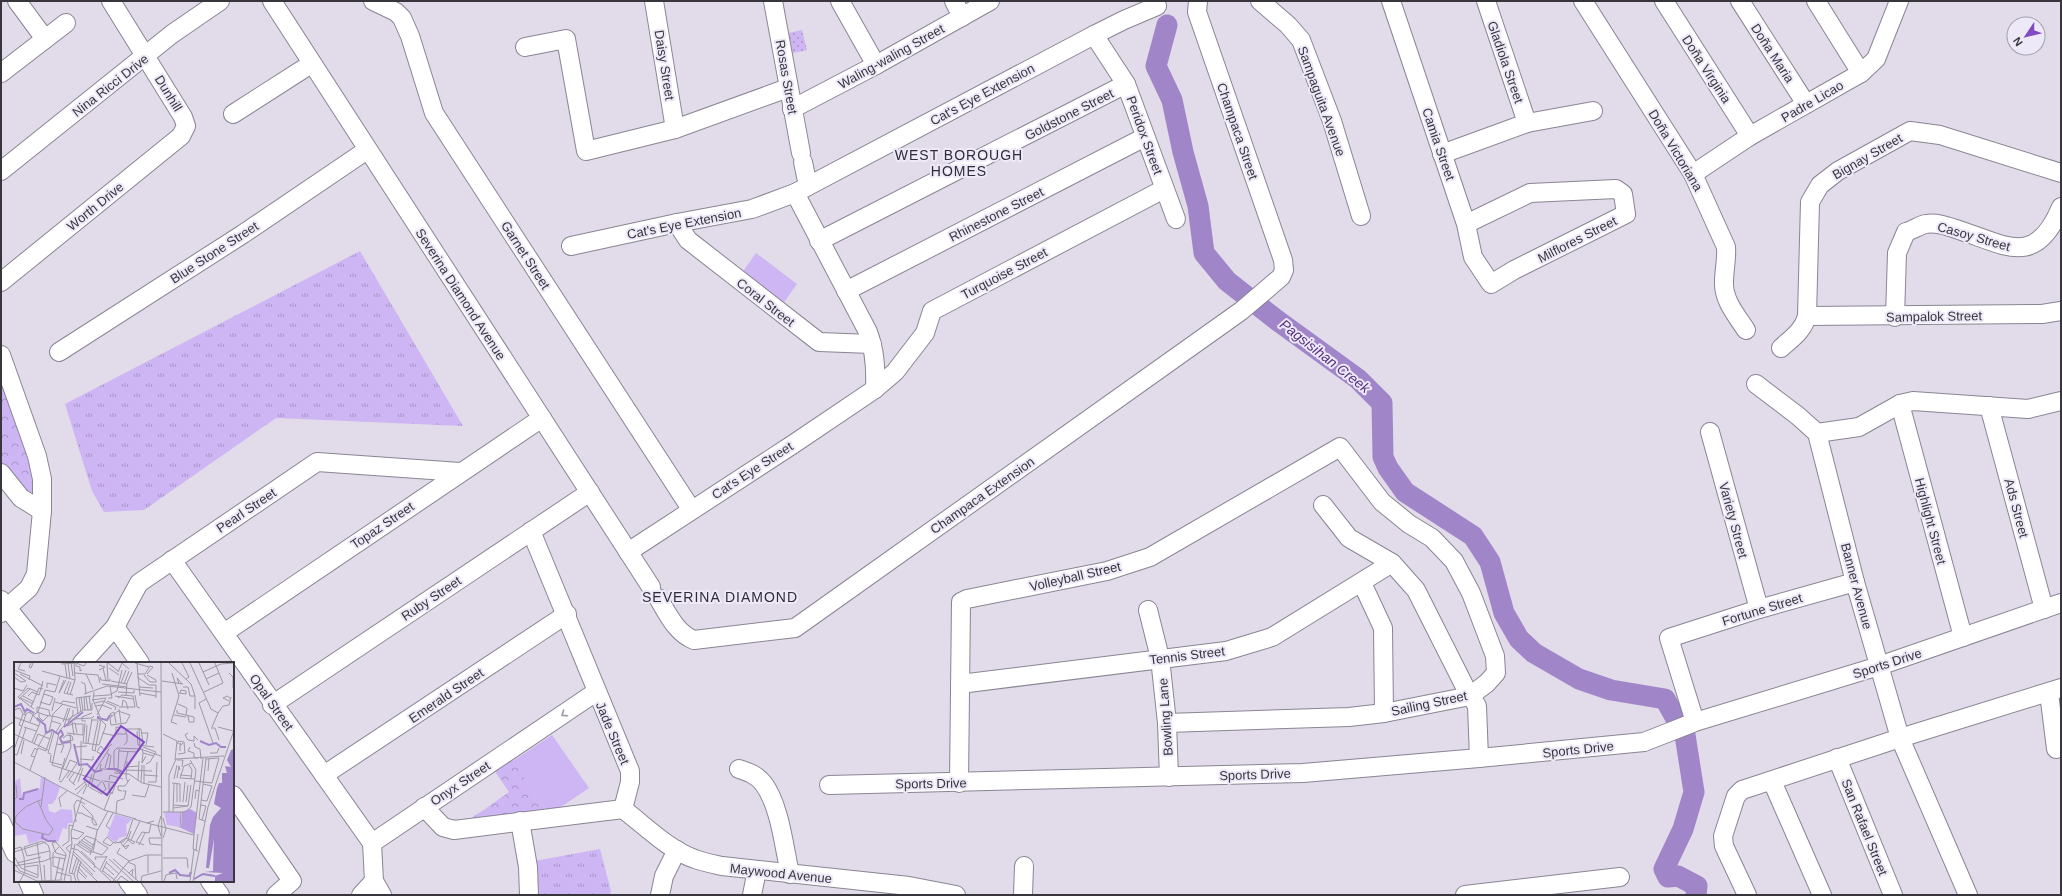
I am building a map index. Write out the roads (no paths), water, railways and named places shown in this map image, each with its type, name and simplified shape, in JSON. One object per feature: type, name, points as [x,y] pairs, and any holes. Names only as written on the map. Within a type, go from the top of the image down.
[{"type":"street","points":[[17,1],[45,39]]},
{"type":"street","name":"Dunhill","points":[[110,1],[146,56],[183,117],[186,126]]},
{"type":"street","name":"Nina Ricci Drive","points":[[1,171],[172,34],[220,1]]},
{"type":"street","name":"Severina Diamond Avenue","points":[[272,1],[311,64],[654,592]]},
{"type":"street","name":"Garnet Street","points":[[373,1],[396,12],[402,18],[410,36],[434,113],[691,509]]},
{"type":"street","name":"Daisy Street","points":[[654,1],[675,129]]},
{"type":"street","name":"Rosas Street","points":[[773,1],[802,158],[802,190]]},
{"type":"street","points":[[840,1],[876,65]]},
{"type":"street","points":[[954,1],[962,17]]},
{"type":"street","name":"Waling-waling Street","points":[[792,110],[990,1]]},
{"type":"street","name":"Champaca Street","points":[[1198,1],[1197,12],[1283,260]]},
{"type":"street","name":"Sampaguita Avenue","points":[[1260,1],[1288,24],[1301,40],[1332,120],[1361,216]]},
{"type":"street","name":"Camia Street","points":[[1391,1],[1466,224],[1473,258],[1491,284]]},
{"type":"street","name":"Gladiola Street","points":[[1486,1],[1527,123]]},
{"type":"street","name":"Doña Victoriana","points":[[1583,1],[1693,174],[1726,247],[1727,260],[1724,283],[1726,298],[1746,330]]},
{"type":"street","name":"Doña Virginia","points":[[1664,1],[1750,136]]},
{"type":"street","name":"Doña Maria","points":[[1740,1],[1806,104]]},
{"type":"street","points":[[1816,1],[1861,73]]},
{"type":"street","name":"Padre Licao","points":[[1693,174],[1750,136],[1861,73],[1876,58],[1899,1]]},
{"type":"street","name":"Cat's Eye Extension","points":[[571,246],[677,223],[752,209],[802,190],[1094,35],[1157,6]]},
{"type":"street","points":[[1,73],[66,23]]},
{"type":"street","name":"Peridox Street","points":[[1094,35],[1126,84],[1176,219]]},
{"type":"street","points":[[525,47],[566,39],[586,151],[675,129],[788,88]]},
{"type":"street","points":[[233,114],[311,64]]},
{"type":"street","name":"Goldstone Street","points":[[819,241],[1126,84]]},
{"type":"street","points":[[1442,154],[1527,123],[1593,111]]},
{"type":"street","name":"Worth Drive","points":[[1,282],[180,136],[186,126]]},
{"type":"street","name":"Bignay Street","points":[[1781,348],[1800,332],[1805,324],[1807,316],[1810,202],[1820,185],[1838,170],[1910,131],[1940,135],[2061,173]]},
{"type":"street","name":"Rhinestone Street","points":[[846,291],[1145,137]]},
{"type":"street","name":"Blue Stone Street","points":[[59,352],[243,234],[367,150]]},
{"type":"street","name":"Turquoise Street","points":[[875,389],[895,372],[926,333],[932,311],[1164,189]]},
{"type":"street","name":"Milflores Street","points":[[1466,224],[1530,192],[1616,189],[1623,194],[1626,214],[1514,270],[1491,284]]},
{"type":"street","points":[[802,190],[819,241],[872,344],[876,365],[875,389]]},
{"type":"street","name":"Casoy Street","points":[[1895,317],[1897,253],[1906,232],[1926,224],[1943,224],[2017,248],[2031,246],[2045,237],[2061,207]]},
{"type":"street","name":"Coral Street","points":[[677,223],[688,240],[819,342],[872,344]]},
{"type":"street","name":"Champaca Extension","points":[[654,592],[677,628],[685,636],[694,640],[795,628],[1241,311],[1282,277],[1284,270],[1283,260]]},
{"type":"street","name":"Sampalok Street","points":[[1807,316],[1895,317],[2042,314],[2061,311]]},
{"type":"street","points":[[1,355],[36,456],[42,479],[42,511],[36,574],[29,588],[3,607],[36,644]]},
{"type":"street","points":[[1756,384],[1798,416],[1817,433],[1859,427],[1900,404],[1913,401],[2028,409],[2061,401]]},
{"type":"street","name":"Cat's Eye Street","points":[[628,552],[875,389]]},
{"type":"street","name":"Highlight Street","points":[[1900,404],[1963,637]]},
{"type":"street","name":"Ads Street","points":[[1989,406],[2044,609]]},
{"type":"street","name":"Topaz Street","points":[[224,633],[542,418]]},
{"type":"street","name":"Variety Street","points":[[1710,432],[1759,609]]},
{"type":"street","name":"Banner Avenue","points":[[1817,433],[1855,582],[1900,738],[1968,895]]},
{"type":"street","name":"Volleyball Street","points":[[959,783],[962,602],[967,599],[1107,571],[1150,556],[1340,447]]},
{"type":"street","name":"Sailing Street","points":[[1167,723],[1349,717],[1384,713],[1470,696],[1488,683],[1496,673],[1495,656],[1471,593],[1454,561],[1432,538],[1409,524],[1379,499],[1340,447]]},
{"type":"street","name":"Pearl Street","points":[[83,662],[115,627],[139,583],[317,462],[460,472]]},
{"type":"street","points":[[1,473],[21,498],[42,511]]},
{"type":"street","name":"Ruby Street","points":[[272,705],[590,492]]},
{"type":"street","points":[[1323,505],[1349,538],[1392,563],[1416,590],[1470,696],[1477,706],[1479,758]]},
{"type":"street","name":"Jade Street","points":[[531,531],[567,614],[596,692],[630,771],[630,782],[623,809]]},
{"type":"street","name":"Opal Street","points":[[172,560],[224,633],[272,705],[372,843]]},
{"type":"street","name":"Tennis Street","points":[[960,684],[1226,651],[1272,637],[1362,583],[1392,563]]},
{"type":"street","name":"Fortune Street","points":[[1687,725],[1670,638],[1759,609],[1855,582]]},
{"type":"street","points":[[1362,583],[1383,628],[1384,713]]},
{"type":"street","name":"Sports Drive","points":[[829,785],[959,783],[1303,773],[1644,742],[1687,725],[1879,666],[2061,603]]},
{"type":"street","name":"Bowling Lane","points":[[1148,610],[1160,658],[1167,723],[1169,777]]},
{"type":"street","name":"Emerald Street","points":[[324,775],[567,614]]},
{"type":"street","points":[[115,627],[139,662]]},
{"type":"street","points":[[1747,895],[1724,846],[1723,836],[1736,796],[1742,790],[1900,738],[2055,691],[2056,749]]},
{"type":"street","name":"Onyx Street","points":[[372,843],[596,692]]},
{"type":"street","points":[[1,743],[14,733]]},
{"type":"street","name":"San Rafael Street","points":[[1837,758],[1893,895]]},
{"type":"street","points":[[739,769],[754,775],[762,782],[772,799],[790,874]]},
{"type":"street","points":[[1772,781],[1822,895]]},
{"type":"street","points":[[234,796],[292,881],[276,895]]},
{"type":"street","points":[[424,807],[443,827],[454,830],[623,809]]},
{"type":"street","name":"Maywood Avenue","points":[[623,809],[677,850],[693,859],[722,866],[790,874],[844,888],[909,886],[932,893],[956,895]]},
{"type":"street","points":[[520,821],[528,867],[528,895]]},
{"type":"street","points":[[1,822],[14,851]]},
{"type":"street","points":[[361,895],[378,888],[372,843]]},
{"type":"street","points":[[660,895],[664,876],[677,850]]},
{"type":"street","points":[[1023,895],[1024,866]]},
{"type":"street","points":[[752,895],[757,870]]},
{"type":"street","points":[[1465,895],[1620,877]]},
{"type":"street","points":[[28,882],[34,895]]},
{"type":"street","points":[[129,882],[138,895]]},
{"type":"street","points":[[211,882],[220,895]]},
{"type":"waterway","name":"Pagsisihan Creek","points":[[1167,25],[1156,66],[1172,100],[1183,152],[1198,206],[1204,253],[1227,281],[1278,321],[1358,379],[1382,403],[1383,457],[1388,468],[1405,492],[1473,536],[1490,562],[1504,613],[1519,639],[1534,653],[1579,679],[1611,690],[1665,699],[1685,735],[1694,792],[1683,829],[1664,869],[1668,877],[1678,876],[1697,886],[1696,895]]},
{"type":"district","name":"WEST BOROUGH HOMES","points":[[959,164]]},
{"type":"district","name":"SEVERINA DIAMOND","points":[[720,597]]}]
